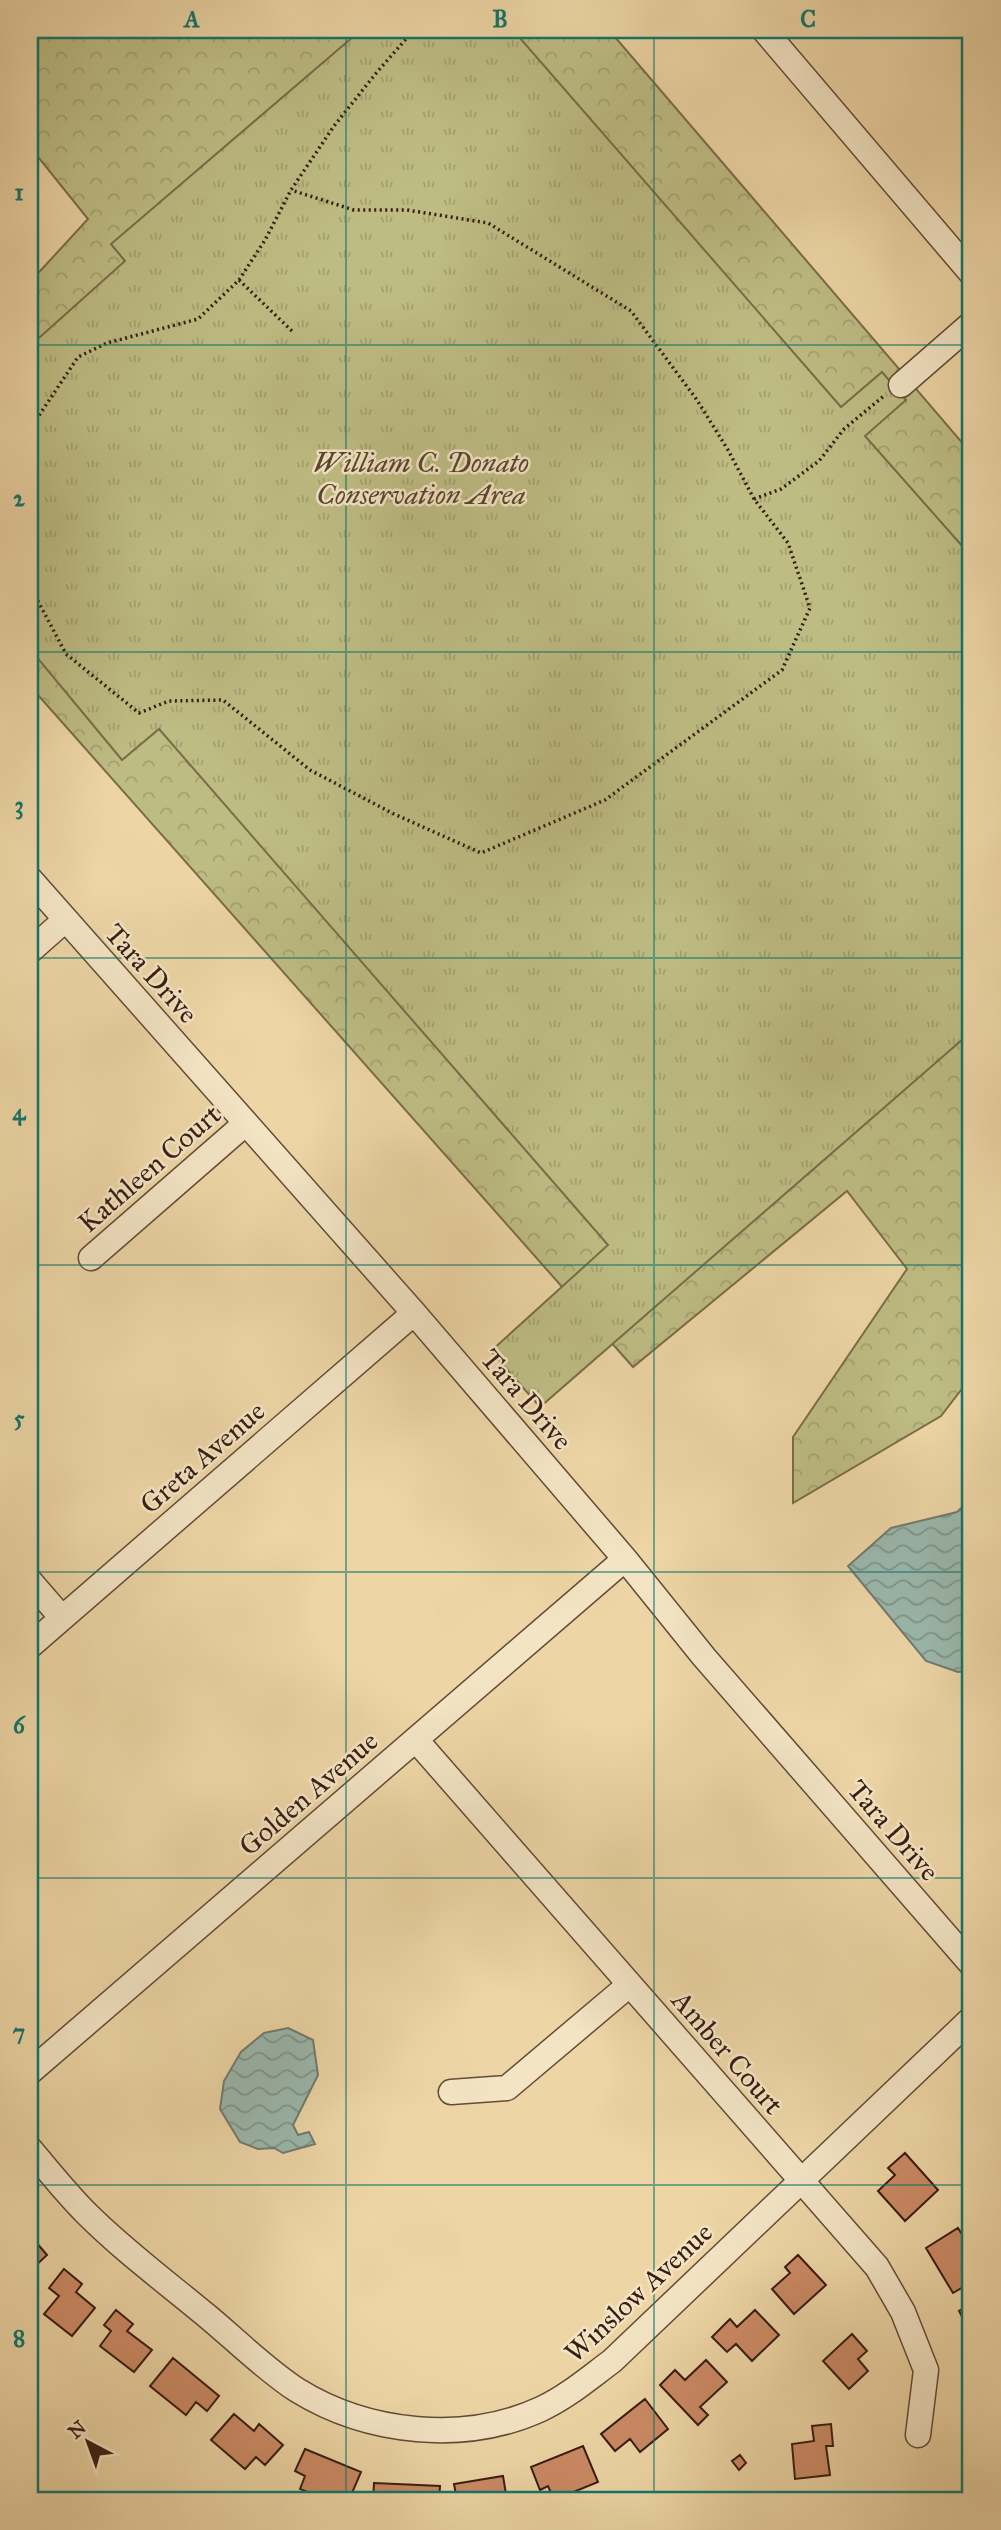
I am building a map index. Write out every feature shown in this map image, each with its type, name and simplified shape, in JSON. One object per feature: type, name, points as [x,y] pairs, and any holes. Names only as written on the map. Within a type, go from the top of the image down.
[{"type":"street","points":[[774,33],[971,273]]},
{"type":"street","points":[[901,384],[971,324]]},
{"type":"street","name":"Tara Drive","points":[[30,879],[414,1313],[625,1559],[713,1668],[971,1964]]},
{"type":"street","points":[[30,951],[65,920]]},
{"type":"street","name":"Kathleen Court","points":[[91,1258],[246,1123]]},
{"type":"street","name":"Greta Avenue","points":[[30,1646],[414,1313]]},
{"type":"street","name":"Golden Avenue","points":[[30,2073],[625,1559]]},
{"type":"street","points":[[30,1581],[62,1618]]},
{"type":"street","name":"Amber Court","points":[[416,1740],[877,2267],[902,2312],[926,2370],[918,2435]]},
{"type":"street","points":[[451,2092],[507,2088],[629,1985]]},
{"type":"street","name":"Winslow Avenue","points":[[30,2149],[83,2211],[115,2241],[296,2389],[332,2409],[372,2422],[415,2429],[458,2430],[499,2423],[541,2409],[578,2388],[611,2361],[971,2020]]},
{"type":"path","points":[[30,429],[78,357],[107,343],[198,319],[239,280],[265,240],[290,190],[334,126],[414,30]]},
{"type":"path","points":[[30,586],[66,654],[139,713],[169,701],[223,699],[310,770],[394,814],[481,853],[605,800],[782,670],[810,608],[788,543],[754,499],[697,400],[631,311],[488,223],[407,210],[354,210],[290,190]]},
{"type":"path","points":[[239,280],[293,332]]},
{"type":"path","points":[[754,499],[781,489],[819,461],[844,429],[881,397],[901,384]]},
{"type":"green space","name":"William C. Donato Conservation Area","points":[[30,30],[609,30],[971,453],[971,1377],[941,1416],[793,1503],[793,1437],[907,1269],[847,1191],[633,1367],[30,686],[30,282],[88,219],[30,147]]},
{"type":"green space","name":"William C. Donato Conservation Area","points":[[361,30],[513,30],[841,407],[882,372],[906,400],[865,436],[971,556],[971,1032],[540,1407],[491,1351],[608,1245],[159,729],[122,760],[30,649],[30,346],[125,261],[111,244]]},
{"type":"water","points":[[971,1499],[971,1671],[958,1672],[926,1661],[848,1566],[891,1528],[957,1512]]},
{"type":"water","points":[[288,2028],[313,2040],[318,2075],[293,2125],[298,2135],[309,2132],[315,2144],[283,2153],[274,2148],[258,2149],[240,2142],[220,2109],[224,2081],[241,2052],[264,2033]]},
{"type":"building","points":[[905,2153],[938,2190],[905,2221],[878,2191],[895,2175],[888,2168]]},
{"type":"building","points":[[958,2228],[971,2249],[971,2265],[962,2270],[970,2283],[953,2293],[926,2248]]},
{"type":"building","points":[[30,2235],[47,2255],[30,2271]]},
{"type":"building","points":[[798,2255],[826,2285],[794,2314],[772,2289],[790,2273],[785,2267]]},
{"type":"building","points":[[64,2269],[82,2284],[76,2292],[95,2308],[72,2336],[44,2314],[59,2296],[49,2288]]},
{"type":"building","points":[[971,2304],[971,2334],[959,2311]]},
{"type":"building","points":[[116,2310],[133,2324],[127,2331],[152,2350],[134,2372],[100,2346],[111,2331],[104,2325]]},
{"type":"building","points":[[755,2310],[779,2335],[752,2361],[736,2344],[727,2352],[712,2337],[730,2319],[737,2327]]},
{"type":"building","points":[[852,2334],[867,2351],[858,2359],[868,2371],[849,2389],[823,2361]]},
{"type":"building","points":[[173,2358],[219,2396],[207,2411],[196,2402],[186,2415],[150,2386]]},
{"type":"building","points":[[706,2360],[727,2382],[700,2407],[708,2415],[698,2425],[660,2385],[675,2370],[685,2380]]},
{"type":"building","points":[[645,2399],[668,2429],[640,2452],[630,2439],[615,2451],[601,2434]]},
{"type":"building","points":[[234,2414],[254,2431],[259,2424],[283,2445],[265,2465],[256,2457],[245,2469],[211,2440]]},
{"type":"building","points":[[831,2424],[833,2446],[826,2446],[830,2475],[795,2479],[792,2444],[814,2441],[812,2426]]},
{"type":"building","points":[[583,2446],[598,2482],[554,2500],[548,2486],[540,2490],[531,2467]]},
{"type":"building","points":[[305,2449],[361,2472],[349,2500],[327,2500],[300,2489],[305,2476],[295,2471]]},
{"type":"building","points":[[740,2455],[746,2463],[739,2470],[732,2461]]},
{"type":"building","points":[[503,2476],[507,2500],[457,2500],[454,2484]]},
{"type":"building","points":[[374,2483],[440,2486],[439,2500],[373,2500]]}]
